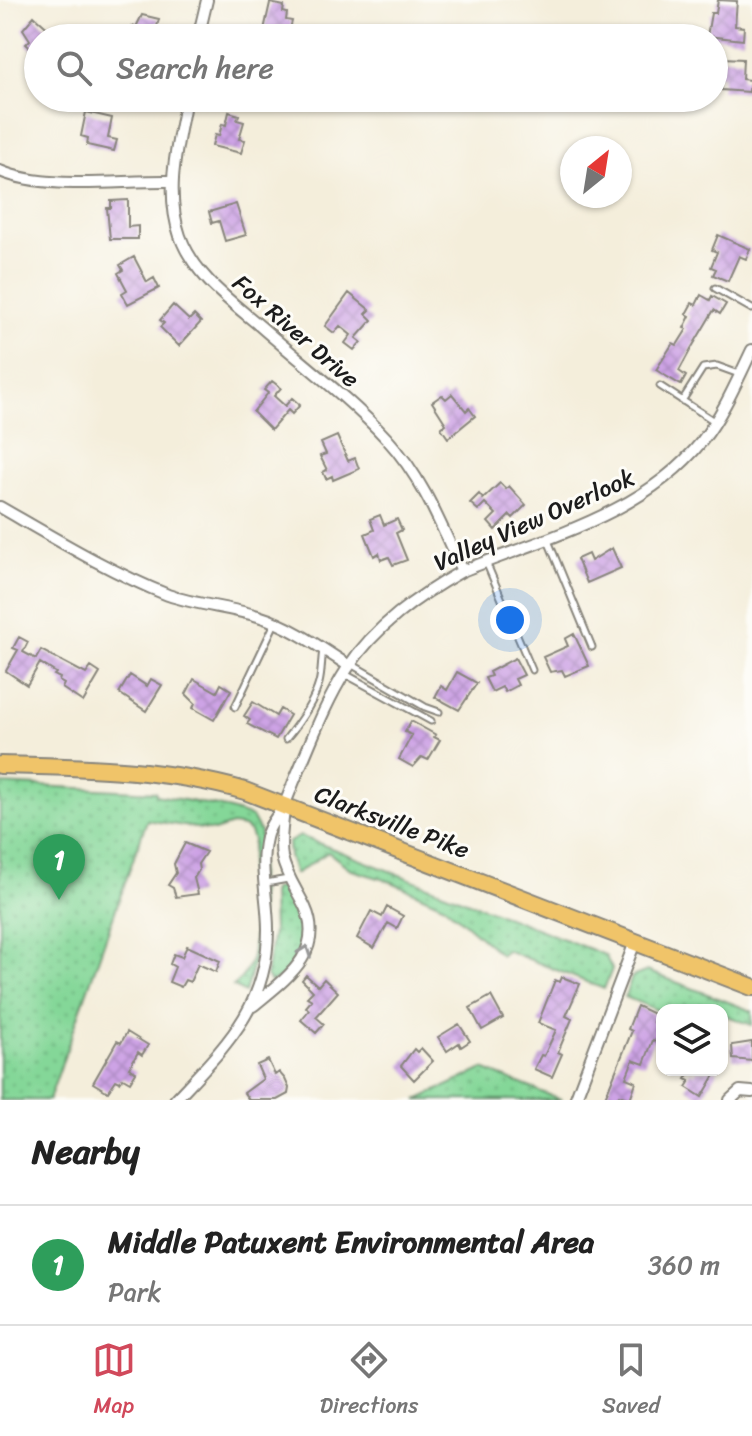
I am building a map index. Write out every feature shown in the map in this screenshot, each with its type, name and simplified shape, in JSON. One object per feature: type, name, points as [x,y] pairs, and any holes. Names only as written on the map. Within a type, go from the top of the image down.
[{"type":"main road","name":"Clarksville Pike","points":[[0,765],[175,775],[222,785],[284,806],[752,987]]},
{"type":"street","points":[[201,24],[207,0]]},
{"type":"street","name":"Fox River Drive","points":[[183,112],[171,181],[172,199],[180,236],[198,269],[212,285],[368,421],[402,457],[430,502],[462,571]]},
{"type":"street","points":[[0,171],[48,183],[171,181]]},
{"type":"street","name":"Valley View Overlook","points":[[252,1006],[268,943],[266,839],[269,827],[284,806],[348,668],[392,618],[462,571],[608,513],[650,491],[685,461],[715,421],[752,350]]},
{"type":"street","points":[[0,507],[151,587],[185,600],[242,611],[276,622],[323,649],[348,668]]},
{"type":"street","points":[[175,1100],[226,1046],[252,1006],[295,971],[307,953],[309,918],[289,879],[281,853],[284,806]]},
{"type":"street","points":[[575,1100],[635,942]]},
{"type":"street","points":[[730,1100],[740,1091],[752,1092]]},
{"type":"lane","points":[[715,288],[752,309]]},
{"type":"lane","points":[[682,401],[703,368],[717,366],[740,374]]},
{"type":"lane","points":[[660,386],[715,421]]},
{"type":"lane","points":[[546,538],[592,647]]},
{"type":"lane","points":[[486,562],[532,670]]},
{"type":"lane","points":[[235,707],[276,622]]},
{"type":"lane","points":[[286,739],[297,726],[316,690],[323,649]]},
{"type":"lane","points":[[348,668],[439,712]]},
{"type":"lane","points":[[348,668],[431,721]]},
{"type":"lane","points":[[266,883],[289,879]]},
{"type":"green space","points":[[0,784],[156,792],[156,795],[218,806],[252,817],[260,832],[259,880],[248,880],[253,840],[244,827],[232,825],[214,831],[147,820],[49,1100],[0,1100]]},
{"type":"green space","points":[[300,836],[605,955],[612,969],[604,989],[506,950],[501,955],[445,906],[392,882],[352,870],[328,852],[295,874],[288,843]]},
{"type":"green space","points":[[286,887],[291,890],[302,912],[305,938],[294,966],[271,982],[266,976],[273,933],[272,893],[274,889]]},
{"type":"green space","points":[[260,888],[259,943],[245,993],[233,986],[249,965],[254,941],[248,889]]},
{"type":"green space","points":[[647,971],[752,1011],[752,1025],[728,1016],[728,1004],[656,1004],[656,1010],[625,997],[632,977]]},
{"type":"green space","points":[[483,1069],[562,1100],[417,1100]]},
{"type":"building","points":[[718,0],[737,1],[735,26],[744,27],[743,40],[728,38],[728,24],[709,24],[711,13],[716,13]]},
{"type":"building","points":[[270,3],[284,6],[286,20],[292,21],[291,24],[265,24]]},
{"type":"building","points":[[142,15],[159,19],[158,24],[138,24]]},
{"type":"building","points":[[34,16],[43,24],[27,24]]},
{"type":"building","points":[[728,58],[743,59],[742,79],[750,80],[749,92],[728,90]]},
{"type":"building","points":[[86,112],[112,118],[108,138],[117,140],[114,151],[87,145],[88,138],[81,136]]},
{"type":"building","points":[[229,112],[239,115],[237,120],[244,122],[239,139],[245,140],[241,153],[212,146],[222,124],[226,125]]},
{"type":"building","points":[[128,200],[128,227],[138,226],[138,239],[110,239],[107,208],[111,208],[111,201]]},
{"type":"building","points":[[236,204],[246,235],[225,241],[219,221],[212,223],[209,212]]},
{"type":"building","points":[[718,235],[750,249],[746,259],[739,256],[728,281],[713,275],[716,269],[711,267],[717,252],[712,250]]},
{"type":"building","points":[[134,257],[147,282],[154,278],[159,288],[128,304],[122,293],[127,290],[118,273],[123,270],[120,265]]},
{"type":"building","points":[[349,293],[370,310],[366,314],[372,320],[356,338],[361,342],[354,350],[345,343],[351,335],[340,326],[334,333],[325,326]]},
{"type":"building","points":[[701,295],[710,300],[712,296],[726,304],[720,314],[714,310],[692,347],[679,371],[686,376],[681,385],[656,370],[673,343],[677,345],[687,329],[684,328],[690,316],[686,314]]},
{"type":"building","points":[[173,305],[189,320],[194,315],[201,322],[179,346],[160,327],[164,323],[160,320]]},
{"type":"building","points":[[272,381],[281,388],[274,396],[285,406],[292,398],[300,405],[292,414],[288,410],[271,430],[253,412],[268,393],[264,390]]},
{"type":"building","points":[[452,394],[466,411],[469,408],[475,416],[448,438],[441,428],[446,424],[432,402],[442,395],[446,399]]},
{"type":"building","points":[[337,436],[348,461],[355,458],[359,469],[333,480],[332,476],[326,479],[323,472],[327,470],[320,456],[326,454],[321,443]]},
{"type":"building","points":[[500,483],[506,489],[509,486],[526,505],[495,530],[488,522],[496,514],[485,503],[478,510],[470,503],[479,494],[483,499]]},
{"type":"building","points":[[380,515],[384,525],[397,519],[402,530],[396,533],[407,560],[393,565],[389,557],[381,560],[379,553],[374,556],[365,534],[374,530],[370,519]]},
{"type":"building","points":[[612,548],[621,568],[587,583],[577,559],[588,554],[591,561]]},
{"type":"building","points":[[574,634],[589,666],[565,676],[562,670],[550,672],[543,657],[568,646],[565,639]]},
{"type":"building","points":[[19,637],[28,642],[23,652],[36,659],[41,650],[86,674],[91,667],[100,673],[83,702],[62,688],[64,684],[54,675],[56,673],[40,663],[27,685],[6,671],[18,650],[13,648]]},
{"type":"building","points":[[515,658],[524,675],[515,679],[518,685],[505,692],[502,687],[492,692],[485,678],[491,676],[489,672]]},
{"type":"building","points":[[457,672],[477,683],[459,710],[435,697],[441,686],[447,690]]},
{"type":"building","points":[[130,675],[147,686],[151,679],[162,685],[146,711],[119,693]]},
{"type":"building","points":[[194,679],[217,692],[221,684],[231,690],[214,720],[193,708],[195,703],[186,694]]},
{"type":"building","points":[[253,702],[276,716],[280,709],[290,715],[276,739],[247,724],[250,720],[244,716]]},
{"type":"building","points":[[411,721],[440,740],[428,760],[422,757],[413,767],[399,759],[412,735],[405,732]]},
{"type":"building","points":[[185,843],[206,852],[194,878],[198,894],[176,897],[173,888],[168,885],[176,873],[174,864]]},
{"type":"building","points":[[387,907],[403,916],[397,928],[388,923],[374,948],[357,938],[371,911],[382,917]]},
{"type":"building","points":[[187,946],[220,961],[216,972],[198,964],[190,982],[185,980],[181,987],[169,982],[175,967],[170,964],[174,954],[182,957]]},
{"type":"building","points":[[306,975],[318,986],[324,979],[338,992],[316,1017],[324,1024],[316,1033],[301,1020],[309,1010],[306,1007],[312,1000],[307,997],[313,991],[302,980]]},
{"type":"building","points":[[562,977],[580,984],[566,1016],[572,1019],[558,1052],[562,1054],[552,1077],[534,1069],[556,1030],[538,1023],[555,980],[560,982]]},
{"type":"building","points":[[491,996],[503,1018],[482,1030],[470,1008]]},
{"type":"building","points":[[637,1006],[656,1015],[653,1022],[656,1023],[656,1041],[653,1040],[644,1064],[633,1060],[626,1078],[636,1082],[630,1099],[619,1095],[616,1100],[604,1100],[632,1031],[628,1029]]},
{"type":"building","points":[[459,1024],[470,1041],[461,1047],[459,1043],[447,1051],[438,1037]]},
{"type":"building","points":[[127,1032],[148,1045],[142,1055],[138,1052],[129,1068],[136,1072],[130,1082],[123,1078],[120,1082],[116,1080],[108,1092],[93,1083],[117,1041],[121,1043]]},
{"type":"building","points":[[752,1042],[752,1061],[733,1059],[732,1045]]},
{"type":"building","points":[[421,1048],[433,1061],[414,1080],[401,1066],[414,1049],[417,1052]]},
{"type":"building","points":[[268,1060],[275,1075],[279,1072],[285,1079],[288,1094],[277,1100],[249,1100],[244,1093],[263,1079],[257,1065]]},
{"type":"building","points":[[688,1076],[714,1076],[702,1097],[686,1087],[690,1081],[686,1079]]},
{"type":"place","name":"Middle Patuxent Environmental Area","points":[[59,900]]}]
